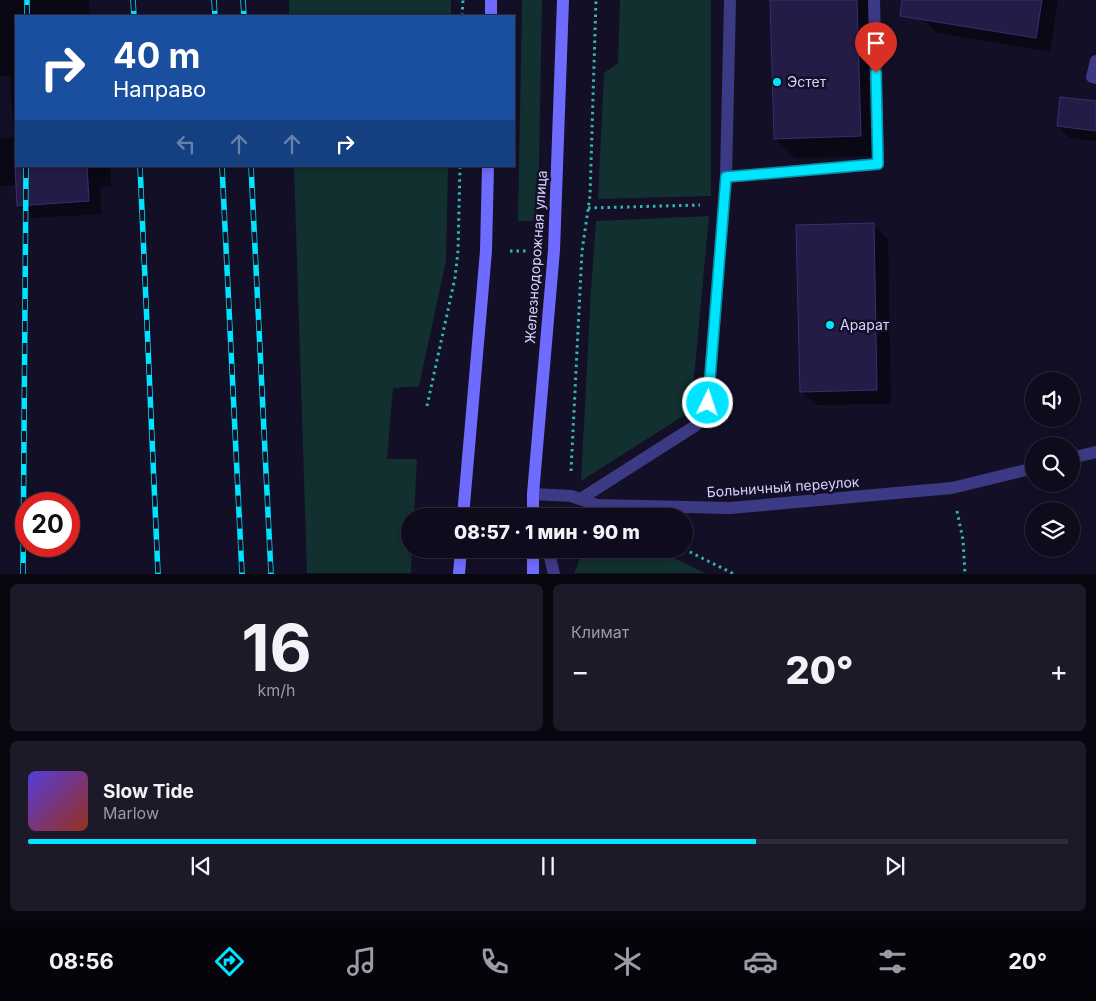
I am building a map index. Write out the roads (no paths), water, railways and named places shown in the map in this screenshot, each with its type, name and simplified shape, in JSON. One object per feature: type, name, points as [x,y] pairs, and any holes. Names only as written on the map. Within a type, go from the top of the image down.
[{"type":"main road","points":[[491,0],[491,15]]},
{"type":"main road","name":"Железнодорожная улица","points":[[533,508],[554,250],[564,0]]},
{"type":"main road","points":[[464,508],[486,251],[488,167]]},
{"type":"main road","points":[[459,574],[460,558]]},
{"type":"main road","points":[[533,558],[533,574]]},
{"type":"street","points":[[576,497],[695,426],[708,403],[726,177],[730,0]]},
{"type":"street","points":[[726,177],[878,164],[874,0]]},
{"type":"street","points":[[1096,61],[1092,78],[1096,78]]},
{"type":"street","points":[[1080,456],[1096,452]]},
{"type":"street","name":"Больничный переулок","points":[[533,494],[576,497],[597,505],[730,508],[952,488],[1025,470]]},
{"type":"street","points":[[533,494],[537,508]]},
{"type":"street","points":[[550,558],[554,574]]},
{"type":"railway","points":[[27,0],[27,15]]},
{"type":"railway","points":[[133,0],[134,15]]},
{"type":"railway","points":[[214,0],[215,15]]},
{"type":"railway","points":[[243,0],[244,15]]},
{"type":"railway","points":[[23,574],[26,167]]},
{"type":"railway","points":[[140,167],[158,574]]},
{"type":"railway","points":[[222,167],[242,574]]},
{"type":"railway","points":[[251,167],[271,574]]},
{"type":"place","name":"Эстет","points":[[777,82]]},
{"type":"place","name":"Арарат","points":[[830,325]]}]
